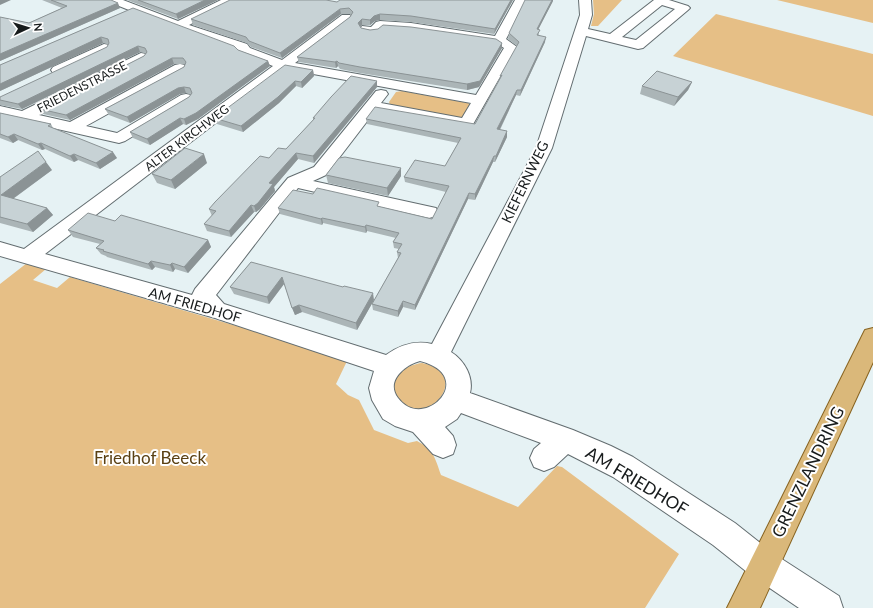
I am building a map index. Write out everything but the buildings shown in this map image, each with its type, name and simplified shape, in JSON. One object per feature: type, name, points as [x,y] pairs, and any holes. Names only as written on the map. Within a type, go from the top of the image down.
[{"type":"main road","name":"GRENZLANDRING","points":[[743,608],[873,337]]},
{"type":"street","points":[[114,0],[213,37],[251,42],[249,45],[242,47],[245,51],[284,65],[480,100]]},
{"type":"street","points":[[178,25],[230,0]]},
{"type":"street","points":[[499,40],[521,0]]},
{"type":"street","name":"KIEFERNWEG","points":[[438,355],[544,148],[586,15],[585,0]]},
{"type":"street","points":[[580,31],[603,35],[612,38],[638,45],[684,8],[660,1],[612,38]]},
{"type":"street","points":[[121,14],[135,8]]},
{"type":"street","name":"ALTER KIRCHWEG","points":[[27,257],[346,18]]},
{"type":"street","points":[[366,29],[374,31],[380,26],[412,27],[499,40],[511,47],[466,122],[372,106]]},
{"type":"street","name":"FRIEDENSTRASSE","points":[[48,75],[104,48]]},
{"type":"street","name":"FRIEDENSTRASSE","points":[[23,116],[141,57]]},
{"type":"street","points":[[72,128],[180,68]]},
{"type":"street","points":[[216,310],[203,295],[294,182],[320,171],[389,84]]},
{"type":"street","name":"FRIEDENSTRASSE","points":[[0,111],[119,138],[186,98]]},
{"type":"street","points":[[294,182],[429,212]]},
{"type":"street","name":"AM FRIEDHOF","points":[[0,249],[216,310],[389,366]]},
{"type":"street","points":[[429,352],[438,355],[451,364],[458,377],[459,392],[450,408],[442,415],[432,419],[420,421],[396,414],[388,406],[383,396],[381,385],[383,375],[389,366],[403,355],[411,353],[429,352]]},
{"type":"street","name":"AM FRIEDHOF","points":[[456,399],[554,449],[601,455],[645,481],[724,534],[763,565],[827,608]]},
{"type":"street","points":[[420,421],[437,437],[443,445]]},
{"type":"green space","points":[[593,0],[622,0],[598,26],[591,26],[594,14]]},
{"type":"green space","points":[[777,0],[873,0],[873,23]]},
{"type":"green space","points":[[716,14],[873,54],[873,116],[673,56]]},
{"type":"green space","points":[[402,91],[468,103],[471,105],[465,116],[460,118],[390,105],[389,102],[396,92]]},
{"type":"green space","name":"Friedhof Beeck","points":[[27,263],[46,269],[33,280],[57,288],[70,277],[348,359],[336,384],[348,395],[359,400],[374,430],[408,443],[417,441],[423,444],[433,455],[441,475],[518,507],[557,466],[562,467],[679,554],[645,608],[0,608],[0,284]]},
{"type":"green space","points":[[422,363],[437,369],[444,378],[445,388],[441,397],[433,405],[422,409],[411,408],[400,401],[394,387],[395,381],[402,371],[408,367]]}]
